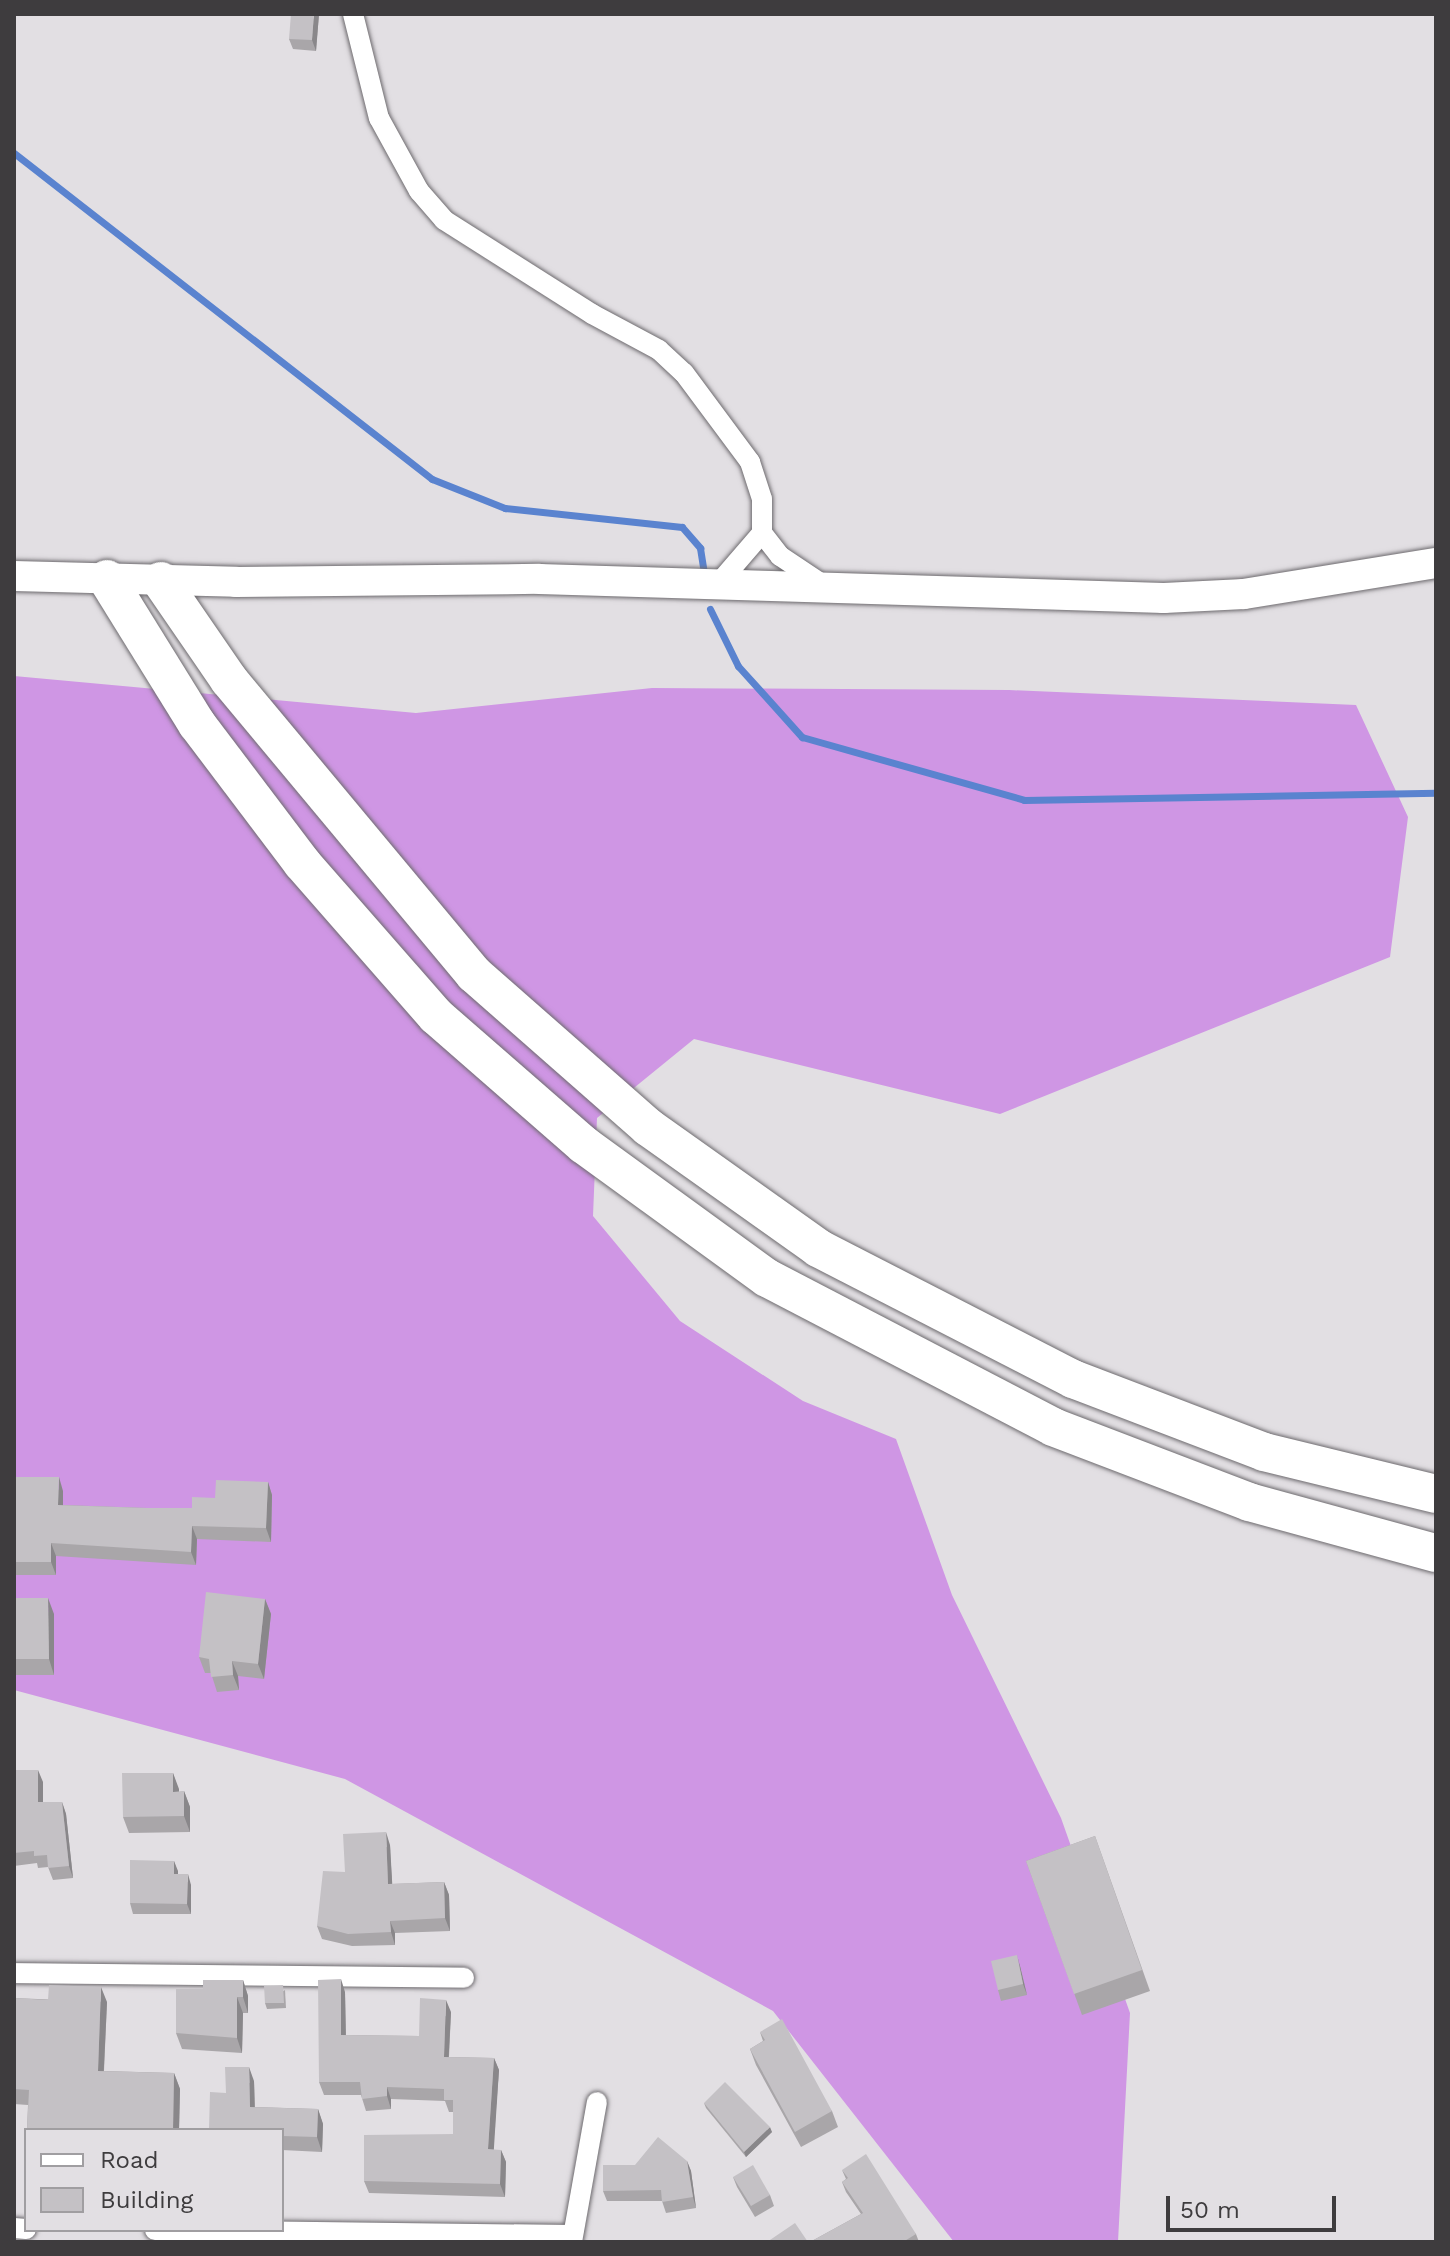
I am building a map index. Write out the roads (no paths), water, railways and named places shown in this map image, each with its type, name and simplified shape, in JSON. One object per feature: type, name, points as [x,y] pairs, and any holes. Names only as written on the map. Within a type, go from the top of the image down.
[{"type":"highway","points":[[107,579],[197,724],[302,863],[436,1016],[608,1163],[767,1278],[1053,1427],[1249,1502],[1436,1553]]},
{"type":"highway","points":[[161,581],[229,680],[474,974],[648,1127],[818,1248],[1073,1379],[1264,1452],[1436,1494]]},
{"type":"street","points":[[353,14],[379,118],[419,191],[471,240],[659,350],[684,373],[750,462],[762,499],[762,533],[780,556],[825,586]]},
{"type":"street","points":[[718,584],[762,533]]},
{"type":"street","points":[[14,576],[161,581],[825,586],[1164,598],[1244,594],[1436,563]]},
{"type":"street","points":[[14,1973],[464,1978]]},
{"type":"street","points":[[259,2232],[572,2238],[597,2102]]},
{"type":"waterway","points":[[14,153],[432,479],[505,508],[682,527],[700,548],[704,573]]},
{"type":"waterway","points":[[710,609],[738,666],[802,737],[1024,800],[1436,793]]}]
